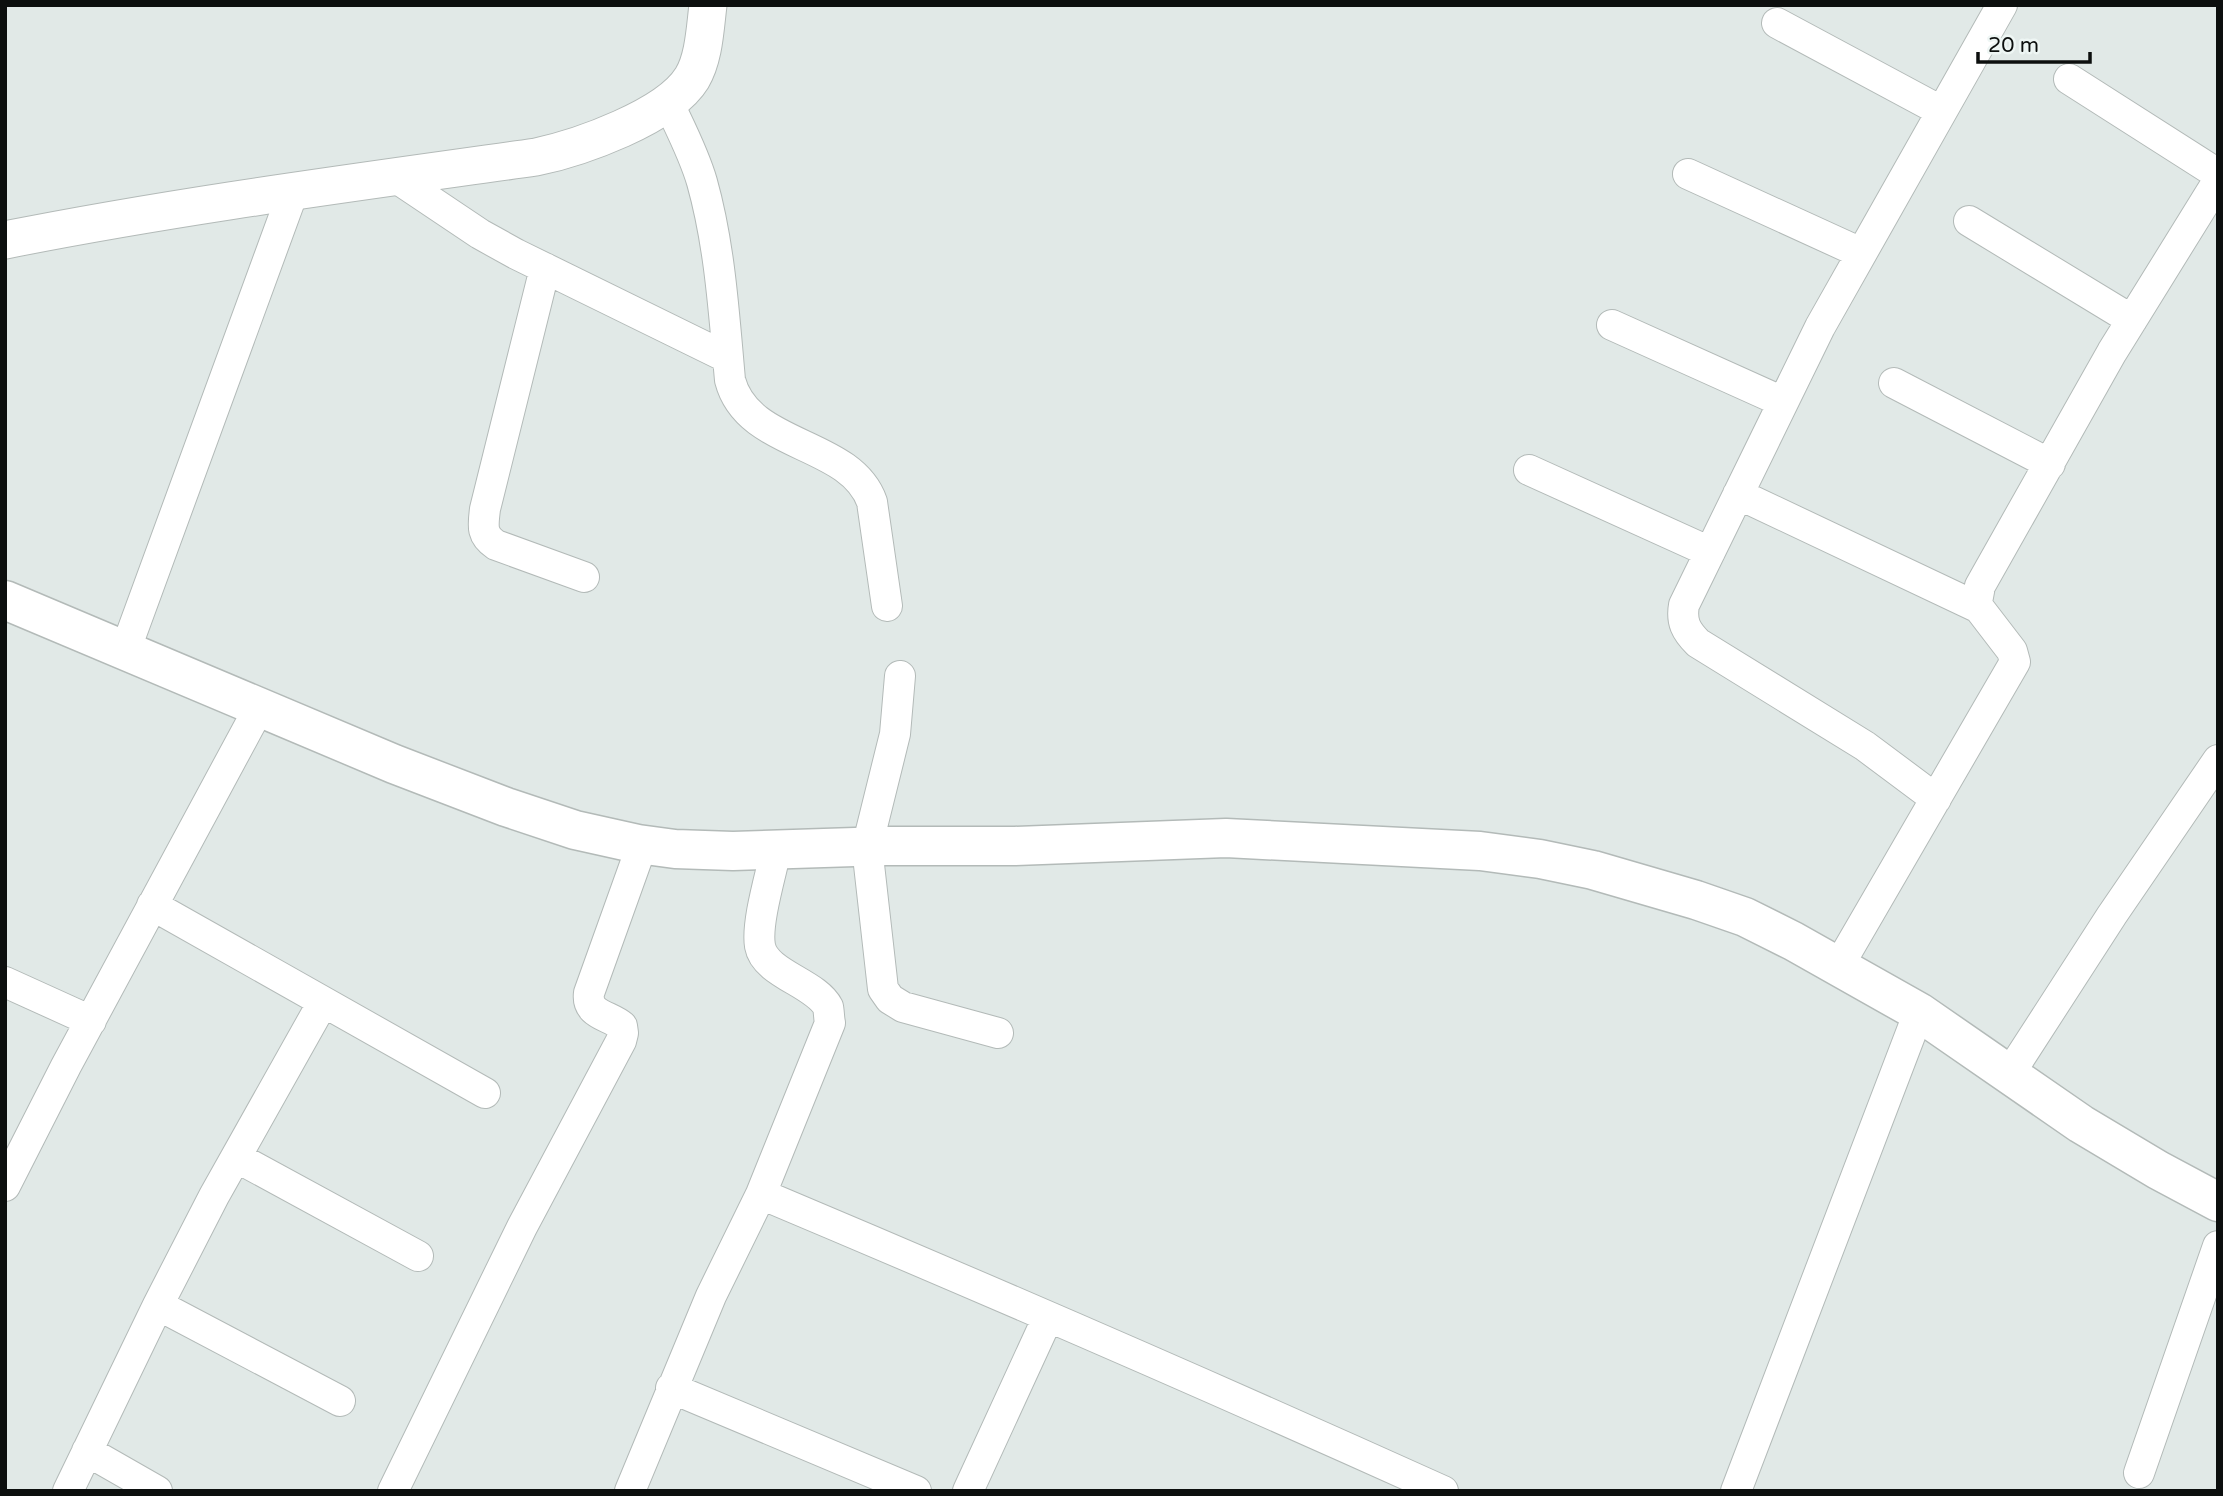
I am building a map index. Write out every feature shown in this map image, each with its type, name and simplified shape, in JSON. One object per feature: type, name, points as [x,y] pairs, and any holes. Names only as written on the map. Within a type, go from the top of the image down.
[{"type":"main road","points":[[5,600],[394,764],[575,830],[642,845],[675,849],[776,850],[1015,846],[1226,838],[1480,851],[1541,859],[1593,870],[1696,900],[1745,918],[1793,941],[1919,1012],[2081,1124],[2218,1202]]},
{"type":"street","points":[[5,240],[106,220],[558,152],[610,133],[680,93],[698,65],[708,5]]},
{"type":"street","points":[[1936,799],[1865,746],[1698,643],[1688,633],[1682,618],[1684,605],[1819,327],[2002,5]]},
{"type":"street","points":[[1777,23],[1941,111]]},
{"type":"street","points":[[2069,79],[2218,174]]},
{"type":"street","points":[[668,102],[702,181],[716,252],[734,394],[754,419],[843,467],[868,490],[887,606]]},
{"type":"street","points":[[1688,174],[1861,253]]},
{"type":"street","points":[[395,177],[480,234],[728,358]]},
{"type":"street","points":[[1838,967],[2015,662],[2011,651],[1979,608],[1977,602],[1980,586],[2132,320],[2218,181]]},
{"type":"street","points":[[125,651],[293,192]]},
{"type":"street","points":[[1969,220],[2132,320]]},
{"type":"street","points":[[545,268],[485,509],[483,530],[487,539],[496,545],[584,577]]},
{"type":"street","points":[[1612,325],[1783,402]]},
{"type":"street","points":[[1894,383],[2050,464]]},
{"type":"street","points":[[1528,470],[1710,552]]},
{"type":"street","points":[[1738,494],[1979,608]]},
{"type":"street","points":[[900,676],[895,734],[867,847],[883,989],[890,999],[904,1006],[998,1032]]},
{"type":"street","points":[[5,1186],[259,708]]},
{"type":"street","points":[[2010,1073],[2112,915],[2218,760]]},
{"type":"street","points":[[393,1491],[522,1227],[621,1041],[622,1026],[592,1009],[588,1002],[642,845]]},
{"type":"street","points":[[630,1491],[711,1296],[761,1194],[830,1023],[827,1007],[816,995],[766,960],[760,948],[760,932],[776,850]]},
{"type":"street","points":[[152,905],[485,1093]]},
{"type":"street","points":[[5,982],[91,1021]]},
{"type":"street","points":[[68,1491],[158,1305],[236,1157],[323,1002]]},
{"type":"street","points":[[1736,1491],[1919,1012]]},
{"type":"street","points":[[236,1157],[418,1256]]},
{"type":"street","points":[[761,1194],[1270,1412],[1443,1491]]},
{"type":"street","points":[[2139,1473],[2218,1246]]},
{"type":"street","points":[[158,1305],[340,1401]]},
{"type":"street","points":[[968,1491],[1048,1317]]},
{"type":"street","points":[[671,1388],[916,1491]]},
{"type":"street","points":[[87,1451],[157,1491]]}]
